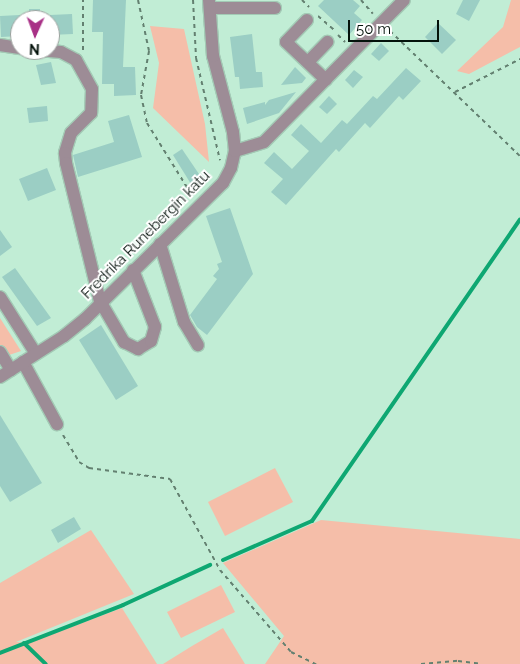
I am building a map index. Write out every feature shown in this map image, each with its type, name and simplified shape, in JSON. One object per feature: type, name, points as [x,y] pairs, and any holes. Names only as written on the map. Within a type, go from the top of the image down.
[{"type":"street","points":[[275,8],[210,4],[213,56],[235,150],[264,142],[404,0]]},
{"type":"street","points":[[307,20],[286,42],[326,80]]},
{"type":"street","points":[[308,62],[327,42]]},
{"type":"street","points":[[60,52],[82,67],[92,89],[93,104],[87,119],[71,133],[65,153],[89,266],[100,301],[124,342],[138,348],[151,341],[155,327],[133,270]]},
{"type":"street","name":"Fredrika Runebergin katu","points":[[5,373],[36,354],[85,319],[100,301],[222,183],[231,168],[235,150]]},
{"type":"street","points":[[160,244],[184,322],[198,344]]},
{"type":"street","points":[[0,297],[36,354]]},
{"type":"street","points":[[0,352],[5,373]]},
{"type":"street","points":[[23,362],[57,424]]},
{"type":"path","points":[[82,67],[83,0]]},
{"type":"path","points":[[138,0],[149,52],[141,95],[147,123],[195,200],[200,194]]},
{"type":"path","points":[[193,0],[196,58],[220,166]]},
{"type":"path","points":[[302,0],[354,50]]},
{"type":"path","points":[[362,0],[380,23],[455,92],[520,156]]},
{"type":"path","points":[[455,92],[520,59]]},
{"type":"path","points":[[57,424],[79,462],[89,468],[170,479],[220,570],[291,652],[316,664]]},
{"type":"path","points":[[421,664],[458,661],[481,664]]},
{"type":"shaded area","points":[[511,0],[520,0],[520,47],[469,74],[457,71],[503,27]]},
{"type":"shaded area","points":[[150,26],[184,29],[205,124],[209,162],[153,108],[159,63]]},
{"type":"shaded area","points":[[0,318],[21,351],[0,358]]},
{"type":"shaded area","points":[[275,468],[293,502],[225,536],[208,502]]},
{"type":"shaded area","points":[[321,520],[520,539],[520,664],[265,664],[284,636],[223,563]]},
{"type":"shaded area","points":[[91,530],[134,594],[16,642],[29,643],[122,608],[157,664],[0,664],[0,583]]},
{"type":"shaded area","points":[[221,585],[235,612],[181,638],[167,612]]},
{"type":"shaded area","points":[[223,628],[245,664],[163,664],[192,646]]},
{"type":"building","points":[[93,0],[126,0],[123,67],[135,67],[136,95],[114,96],[114,84],[102,84],[103,32],[92,32]]},
{"type":"building","points":[[324,0],[353,0],[360,6],[354,13],[362,20],[349,35],[318,6]]},
{"type":"building","points":[[463,0],[480,0],[469,21],[456,14]]},
{"type":"building","points":[[72,14],[73,34],[60,35],[60,15]]},
{"type":"building","points":[[0,16],[10,16],[10,37],[1,37]]},
{"type":"building","points":[[438,23],[456,40],[442,54],[425,37]]},
{"type":"building","points":[[252,34],[256,72],[262,72],[263,87],[240,89],[239,77],[235,77],[230,37]]},
{"type":"building","points":[[381,43],[389,51],[379,61],[371,54]]},
{"type":"building","points":[[51,62],[56,83],[41,85],[36,65]]},
{"type":"building","points":[[295,67],[306,78],[302,83],[281,85]]},
{"type":"building","points":[[406,68],[421,81],[403,100],[399,96],[370,128],[365,123],[339,152],[336,149],[286,205],[271,192],[283,179],[264,163],[274,152],[292,169],[309,151],[291,135],[301,124],[321,143],[342,120],[347,124],[373,96],[377,99]]},
{"type":"building","points":[[354,70],[363,77],[353,88],[345,80]]},
{"type":"building","points":[[296,92],[279,113],[247,124],[243,108],[265,102],[265,105],[269,100]]},
{"type":"building","points":[[329,96],[337,104],[327,114],[319,107]]},
{"type":"building","points":[[47,106],[48,121],[29,123],[27,108]]},
{"type":"building","points":[[129,115],[142,157],[78,177],[73,155],[114,142],[108,121]]},
{"type":"building","points":[[182,149],[201,177],[191,184],[173,155]]},
{"type":"building","points":[[47,168],[56,190],[28,201],[19,179]]},
{"type":"building","points":[[230,208],[253,274],[207,335],[197,327],[190,315],[217,279],[213,276],[219,269],[217,264],[222,262],[206,216]]},
{"type":"building","points":[[0,230],[12,247],[0,256]]},
{"type":"building","points":[[15,268],[51,318],[37,326],[2,277]]},
{"type":"building","points":[[101,325],[138,386],[116,400],[79,340]]},
{"type":"building","points":[[0,415],[42,483],[10,502],[0,486]]},
{"type":"building","points":[[74,517],[81,529],[58,543],[51,530]]},
{"type":"waterway","points":[[223,560],[312,521],[520,220]]},
{"type":"waterway","points":[[0,653],[123,605],[210,565]]},
{"type":"waterway","points":[[24,643],[46,664]]}]
